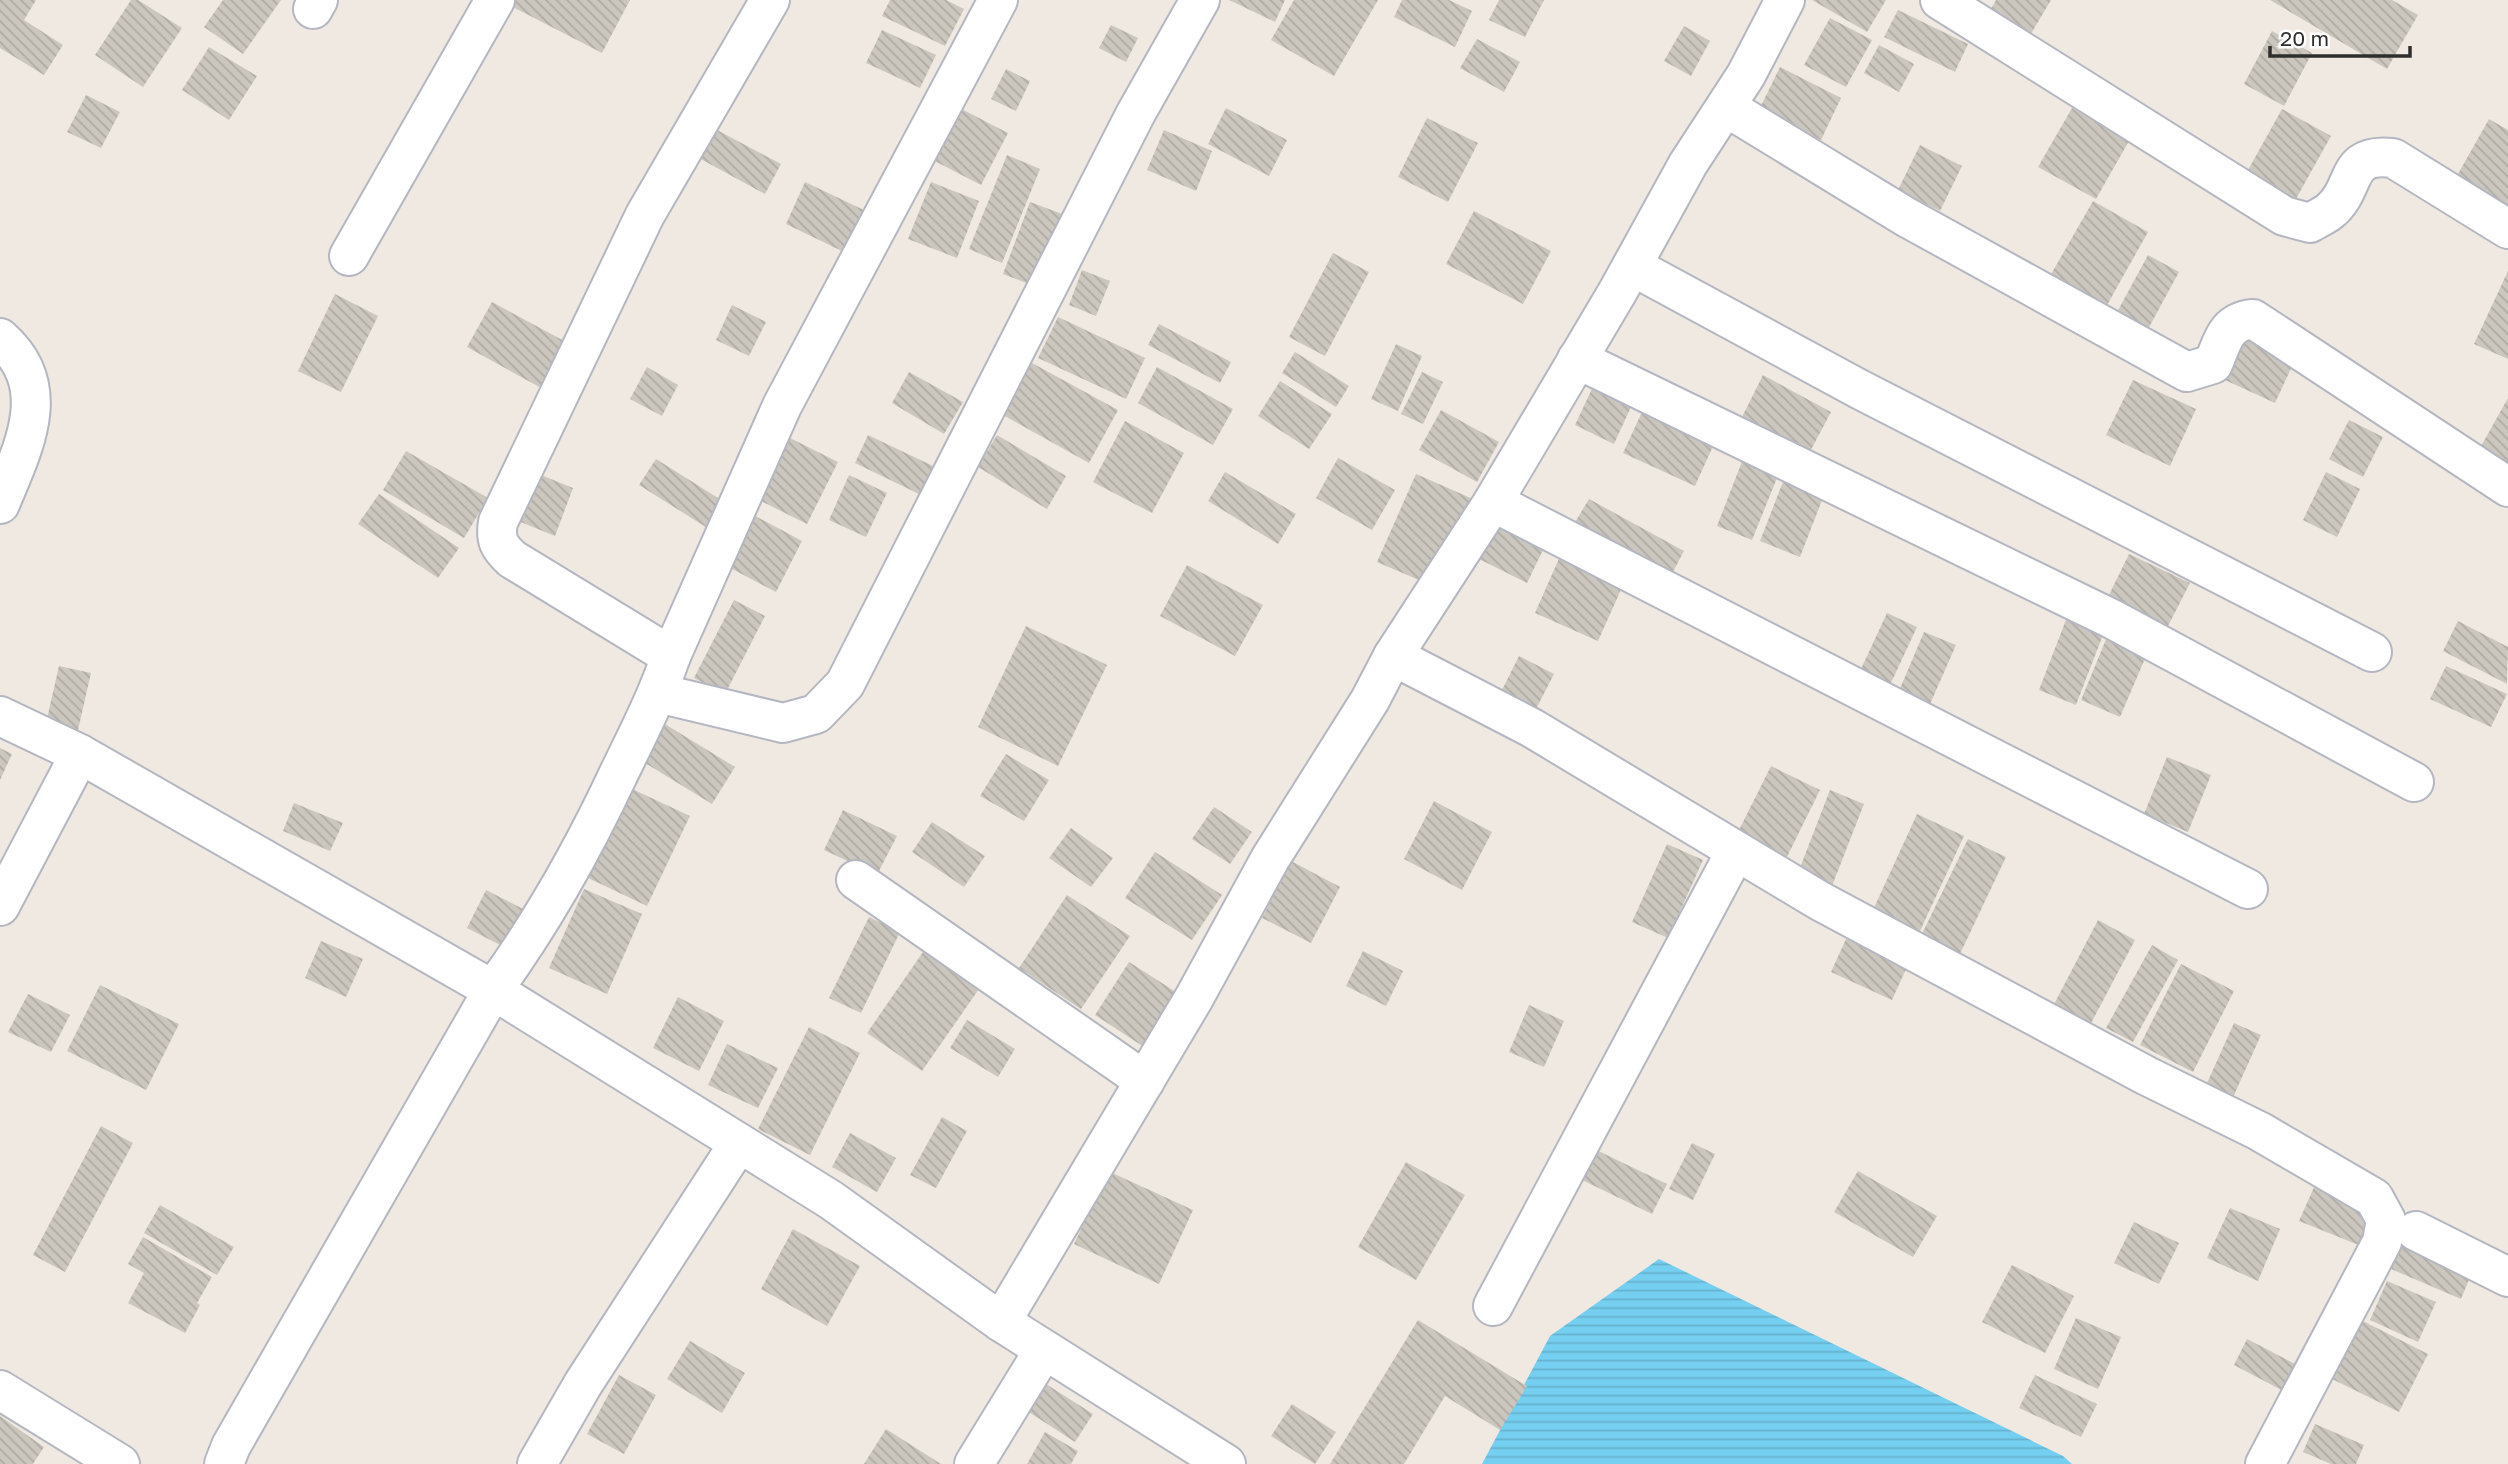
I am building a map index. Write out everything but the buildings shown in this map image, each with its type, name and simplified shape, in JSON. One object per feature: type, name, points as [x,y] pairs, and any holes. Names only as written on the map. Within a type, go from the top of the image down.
[{"type":"street","points":[[349,256],[495,0]]},
{"type":"street","points":[[671,656],[512,559],[499,548],[496,535],[498,522],[645,215],[770,0]]},
{"type":"street","points":[[224,1464],[238,1434],[493,990],[536,930],[578,859],[658,693],[671,656],[782,406],[998,0]]},
{"type":"street","points":[[658,693],[783,723],[816,715],[845,684],[1136,113],[1200,0]]},
{"type":"street","points":[[1001,1322],[1145,1081],[1270,859],[1370,700],[1393,656],[1493,502],[1632,266],[1688,164],[1726,107],[1785,0]]},
{"type":"street","points":[[1940,0],[2284,216],[2310,223],[2331,210],[2359,163],[2374,155],[2393,158],[2508,229]]},
{"type":"street","points":[[1726,107],[1906,217],[2187,372],[2213,364],[2230,326],[2239,321],[2253,319],[2508,488]]},
{"type":"street","points":[[1632,266],[1859,389],[2372,652]]},
{"type":"street","points":[[0,338],[23,367],[32,398],[29,433],[0,504]]},
{"type":"street","points":[[1577,359],[2112,619],[2414,782]]},
{"type":"street","points":[[1493,502],[2248,889]]},
{"type":"street","points":[[1393,656],[1532,728],[1821,901],[2147,1076],[2259,1131],[2374,1198],[2386,1220],[2382,1242],[2265,1464]]},
{"type":"street","points":[[0,716],[80,754],[493,990],[831,1200],[1001,1322],[1209,1460]]},
{"type":"street","points":[[0,906],[80,754]]},
{"type":"street","points":[[1493,1306],[1736,851]]},
{"type":"street","points":[[856,880],[1145,1081]]},
{"type":"street","points":[[537,1464],[583,1384],[739,1143]]},
{"type":"street","points":[[2416,1231],[2508,1278]]},
{"type":"street","points":[[974,1464],[1044,1350]]},
{"type":"street","points":[[0,1390],[120,1464]]},
{"type":"water","points":[[1659,1259],[2063,1456],[2072,1464],[1482,1464],[1550,1336]]}]
